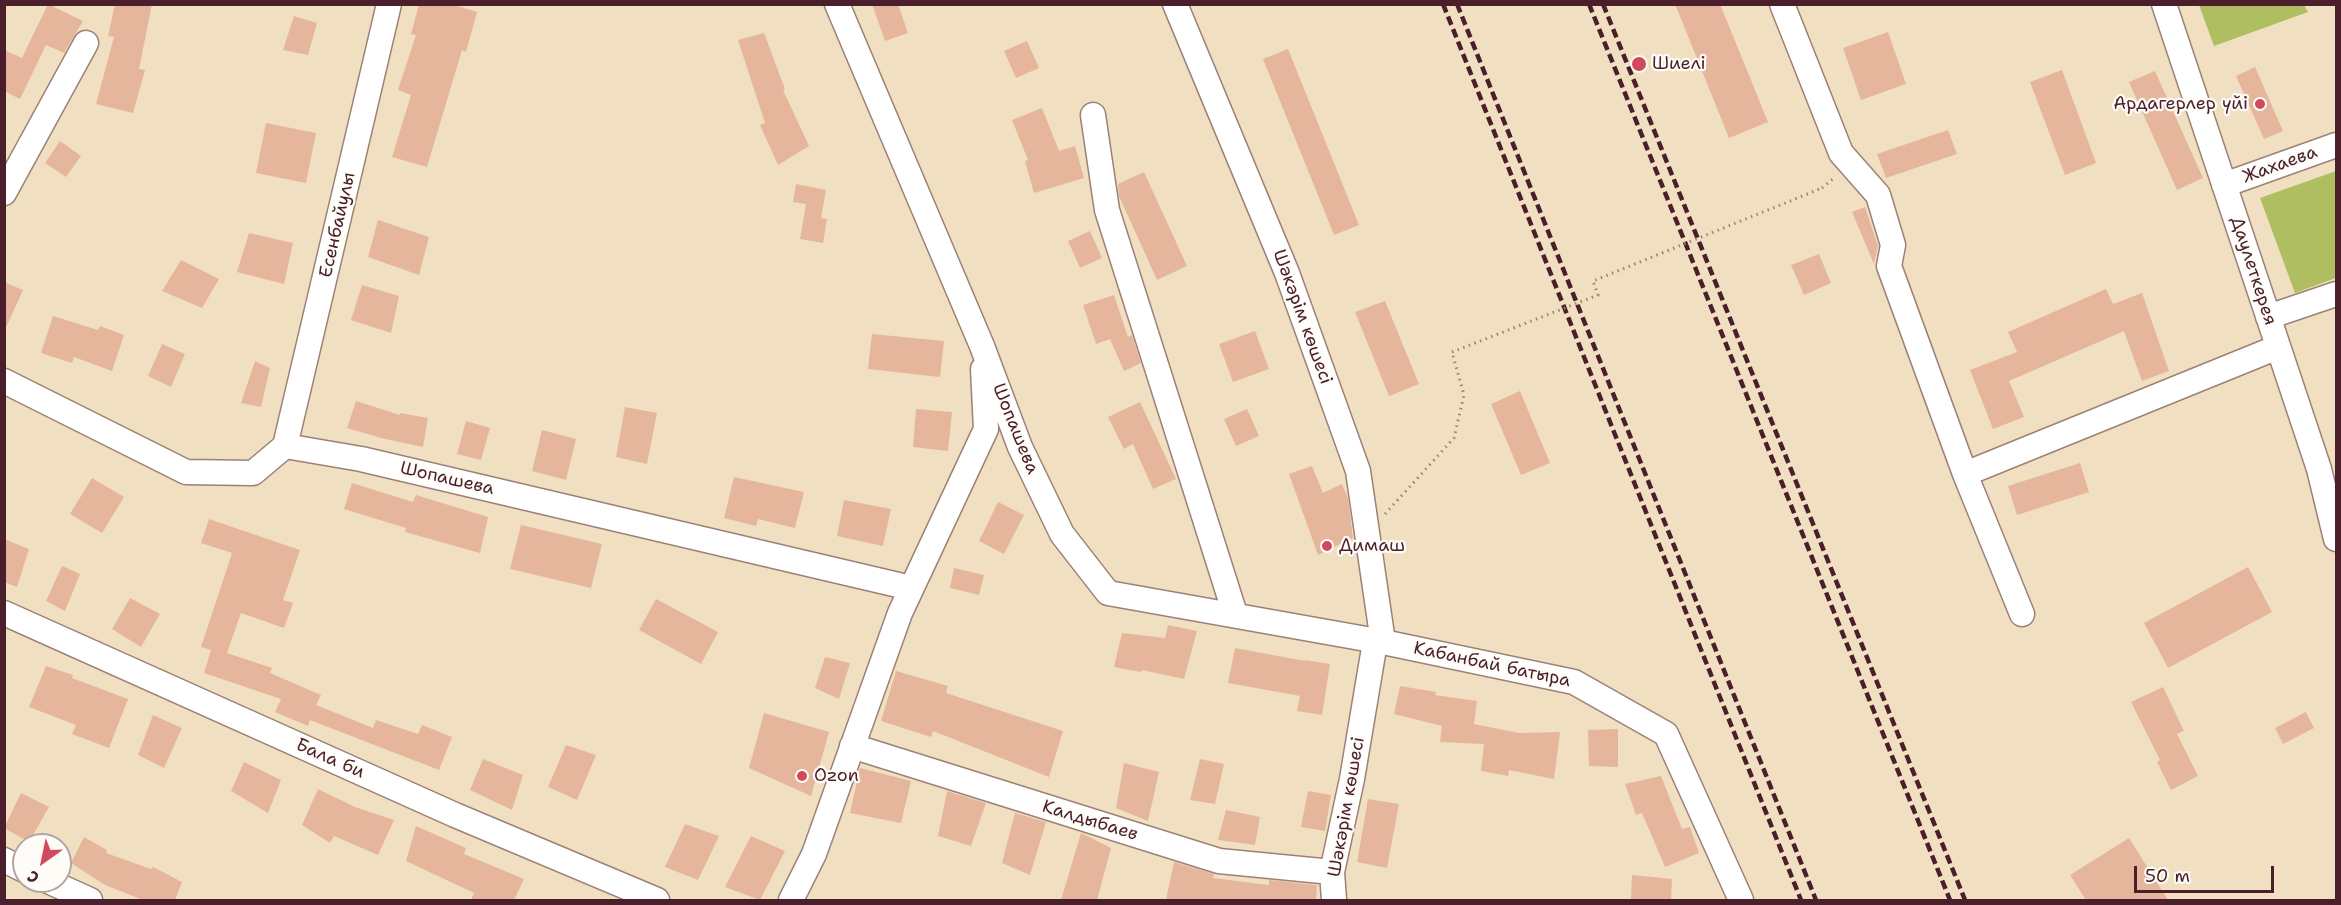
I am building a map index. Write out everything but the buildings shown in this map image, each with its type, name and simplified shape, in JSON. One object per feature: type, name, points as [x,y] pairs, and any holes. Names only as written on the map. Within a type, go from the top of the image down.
[{"type":"street","name":"Есенбайулы","points":[[285,446],[389,4]]},
{"type":"street","name":"Шопашева","points":[[837,4],[982,346],[1020,447],[1062,534],[1108,592],[1379,642]]},
{"type":"street","name":"Шәкәрім көшесі","points":[[1175,4],[1291,284],[1358,471],[1379,642],[1332,872],[1334,900]]},
{"type":"street","name":"Даулеткерея","points":[[2164,4],[2319,469],[2337,539]]},
{"type":"street","points":[[1787,6],[1841,153],[1878,195],[1893,245],[1889,266],[1965,474],[2022,614]]},
{"type":"street","points":[[4,193],[86,43]]},
{"type":"street","points":[[1093,115],[1107,210],[1235,614]]},
{"type":"street","name":"Жахаева","points":[[2224,185],[2337,145]]},
{"type":"street","points":[[2268,317],[2337,294]]},
{"type":"street","points":[[791,900],[814,854],[900,613],[986,429],[982,346]]},
{"type":"street","points":[[1965,474],[2278,347]]},
{"type":"street","points":[[4,381],[186,472],[253,473],[285,446]]},
{"type":"street","name":"Шопашева","points":[[285,446],[361,459],[911,588]]},
{"type":"street","name":"Бала би","points":[[4,613],[455,815],[657,900]]},
{"type":"street","name":"Кабанбай батыра","points":[[1379,642],[1574,682],[1666,734],[1741,900]]},
{"type":"street","name":"Калдыбаев","points":[[852,746],[1219,861],[1332,872]]},
{"type":"street","points":[[72,892],[90,900]]},
{"type":"path","points":[[1367,533],[1454,438],[1464,395],[1452,352],[1598,295],[1593,281],[1822,188]]},
{"type":"green space","points":[[2199,5],[2304,5],[2308,12],[2214,46]]},
{"type":"green space","points":[[2336,171],[2336,278],[2295,293],[2260,198]]},
{"type":"railway","points":[[1443,4],[1801,900]]},
{"type":"railway","points":[[1457,4],[1816,900]]},
{"type":"railway","points":[[1589,4],[1950,900]]},
{"type":"railway","points":[[1603,4],[1965,900]]},
{"type":"place","name":"Шиелі","points":[[1639,64]]},
{"type":"place","name":"Ардагерлер үйі","points":[[2260,104]]},
{"type":"place","name":"Димаш","points":[[1327,546]]},
{"type":"place","name":"Ozon","points":[[802,776]]}]
